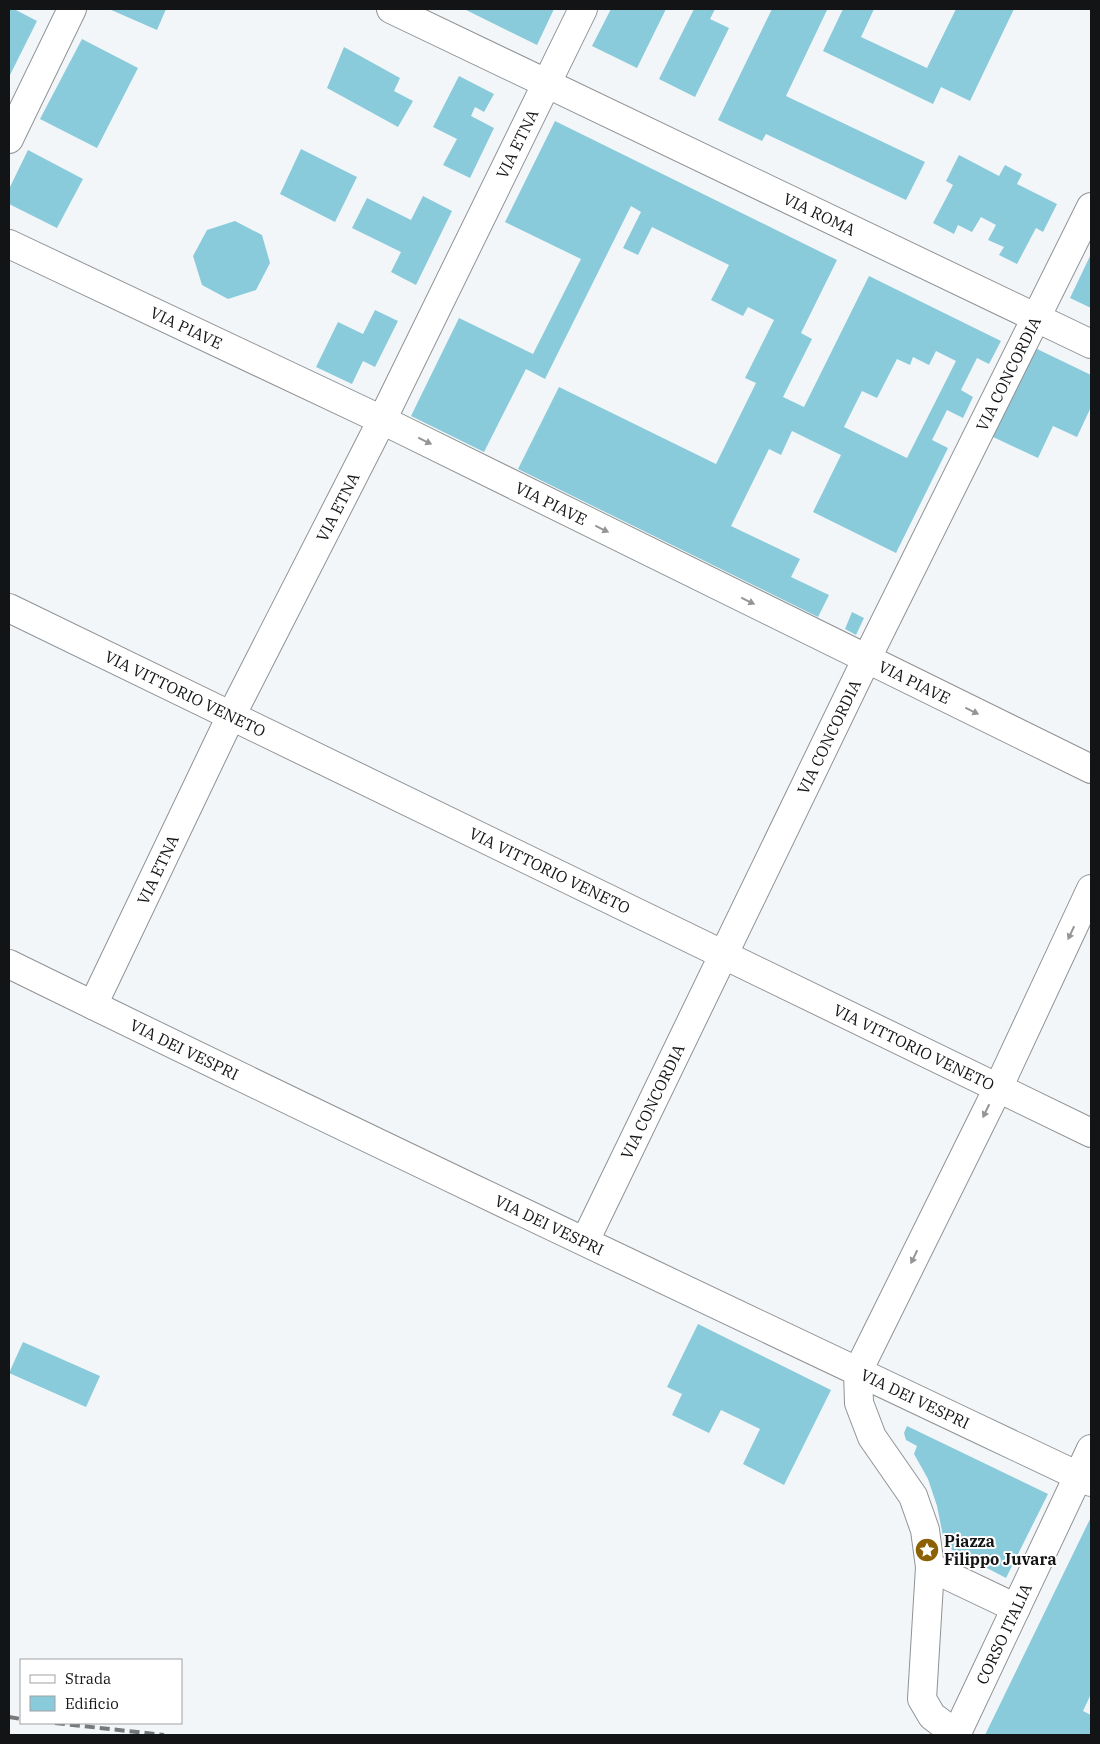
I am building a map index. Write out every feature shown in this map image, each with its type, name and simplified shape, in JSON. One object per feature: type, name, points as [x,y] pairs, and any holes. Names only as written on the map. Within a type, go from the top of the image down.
[{"type":"street","points":[[9,139],[72,9]]},
{"type":"street","name":"VIA ROMA","points":[[391,9],[546,85],[1091,344]]},
{"type":"street","name":"VIA ETNA","points":[[93,1005],[232,716],[382,420],[583,9]]},
{"type":"street","name":"VIA CONCORDIA","points":[[585,1241],[866,660],[1091,207]]},
{"type":"street","name":"VIA PIAVE","points":[[9,244],[382,420],[866,660],[1091,769]]},
{"type":"street","name":"VIA VITTORIO VENETO","points":[[9,608],[999,1086],[1091,1133]]},
{"type":"street","points":[[956,1734],[932,1716],[922,1699],[930,1567],[924,1530],[913,1496],[872,1437],[858,1403],[858,1371],[999,1086],[1091,889]]},
{"type":"street","name":"VIA DEI VESPRI","points":[[9,964],[585,1241],[652,1276],[1085,1479]]},
{"type":"street","name":"CORSO ITALIA","points":[[956,1734],[1016,1608],[1085,1479],[1091,1449]]},
{"type":"street","points":[[930,1567],[1016,1608]]},
{"type":"building","points":[[9,9],[14,9],[37,21],[9,77]]},
{"type":"building","points":[[109,9],[166,9],[157,30]]},
{"type":"building","points":[[464,9],[554,9],[537,45]]},
{"type":"building","points":[[611,9],[666,9],[637,68],[592,46]]},
{"type":"building","points":[[694,9],[715,9],[710,19],[729,28],[695,97],[659,79]]},
{"type":"building","points":[[772,9],[827,10],[786,96],[925,162],[906,200],[766,134],[762,141],[718,120]]},
{"type":"building","points":[[843,9],[874,9],[861,37],[927,68],[956,9],[1014,9],[970,101],[941,87],[933,104],[823,51]]},
{"type":"building","points":[[82,39],[138,68],[97,148],[40,119]]},
{"type":"building","points":[[344,47],[400,78],[394,91],[413,101],[398,127],[327,88]]},
{"type":"building","points":[[459,76],[494,94],[484,112],[475,107],[471,116],[494,128],[470,178],[443,165],[457,139],[433,127]]},
{"type":"building","points":[[555,121],[837,260],[801,333],[812,339],[783,397],[804,407],[869,276],[1001,341],[989,364],[977,358],[961,390],[973,397],[963,418],[947,410],[932,440],[948,448],[896,553],[813,512],[841,455],[792,431],[781,455],[769,449],[731,526],[800,559],[791,577],[829,595],[818,617],[518,469],[559,387],[716,464],[756,383],[745,378],[774,320],[748,307],[743,316],[711,300],[729,265],[652,227],[638,255],[623,248],[641,212],[631,206],[545,379],[526,369],[484,452],[411,416],[459,318],[533,354],[581,259],[505,222]],"holes":[[[936,351],[956,361],[907,458],[844,427],[862,391],[877,398],[897,359],[910,365],[913,357],[929,365]]]},
{"type":"building","points":[[301,149],[357,177],[335,222],[280,194]]},
{"type":"building","points":[[28,150],[83,179],[57,228],[9,204],[9,189]]},
{"type":"building","points":[[959,155],[999,176],[1005,165],[1022,174],[1017,184],[1057,204],[1043,232],[1036,228],[1017,264],[999,255],[1004,247],[988,240],[996,225],[981,217],[972,232],[958,225],[954,234],[933,223],[953,185],[946,181]]},
{"type":"building","points":[[423,196],[452,211],[416,285],[391,272],[401,252],[352,228],[367,198],[411,220]]},
{"type":"building","points":[[235,221],[262,235],[270,263],[256,290],[228,299],[202,285],[193,256],[207,230]]},
{"type":"building","points":[[1091,254],[1091,308],[1070,298]]},
{"type":"building","points":[[375,310],[398,321],[375,367],[363,361],[352,384],[316,367],[338,322],[363,334]]},
{"type":"building","points":[[1033,347],[1091,375],[1091,407],[1077,437],[1053,426],[1038,458],[991,436]]},
{"type":"building","points":[[852,612],[864,618],[856,635],[845,629]]},
{"type":"building","points":[[698,1324],[831,1390],[784,1485],[743,1464],[760,1429],[721,1410],[709,1433],[672,1415],[682,1394],[667,1387]]},
{"type":"building","points":[[23,1342],[100,1376],[86,1407],[9,1373]]},
{"type":"building","points":[[907,1426],[1048,1494],[1006,1578],[945,1546],[937,1506],[928,1479],[914,1454],[917,1446],[906,1440],[904,1433]]},
{"type":"building","points":[[1091,1517],[1091,1694],[1083,1711],[1091,1715],[1091,1735],[985,1735]]},
{"type":"railway","points":[[9,1717],[20,1719]]},
{"type":"railway","points":[[64,1724],[164,1735]]},
{"type":"place","name":"Piazza Filippo Juvara","points":[[927,1550]]}]
